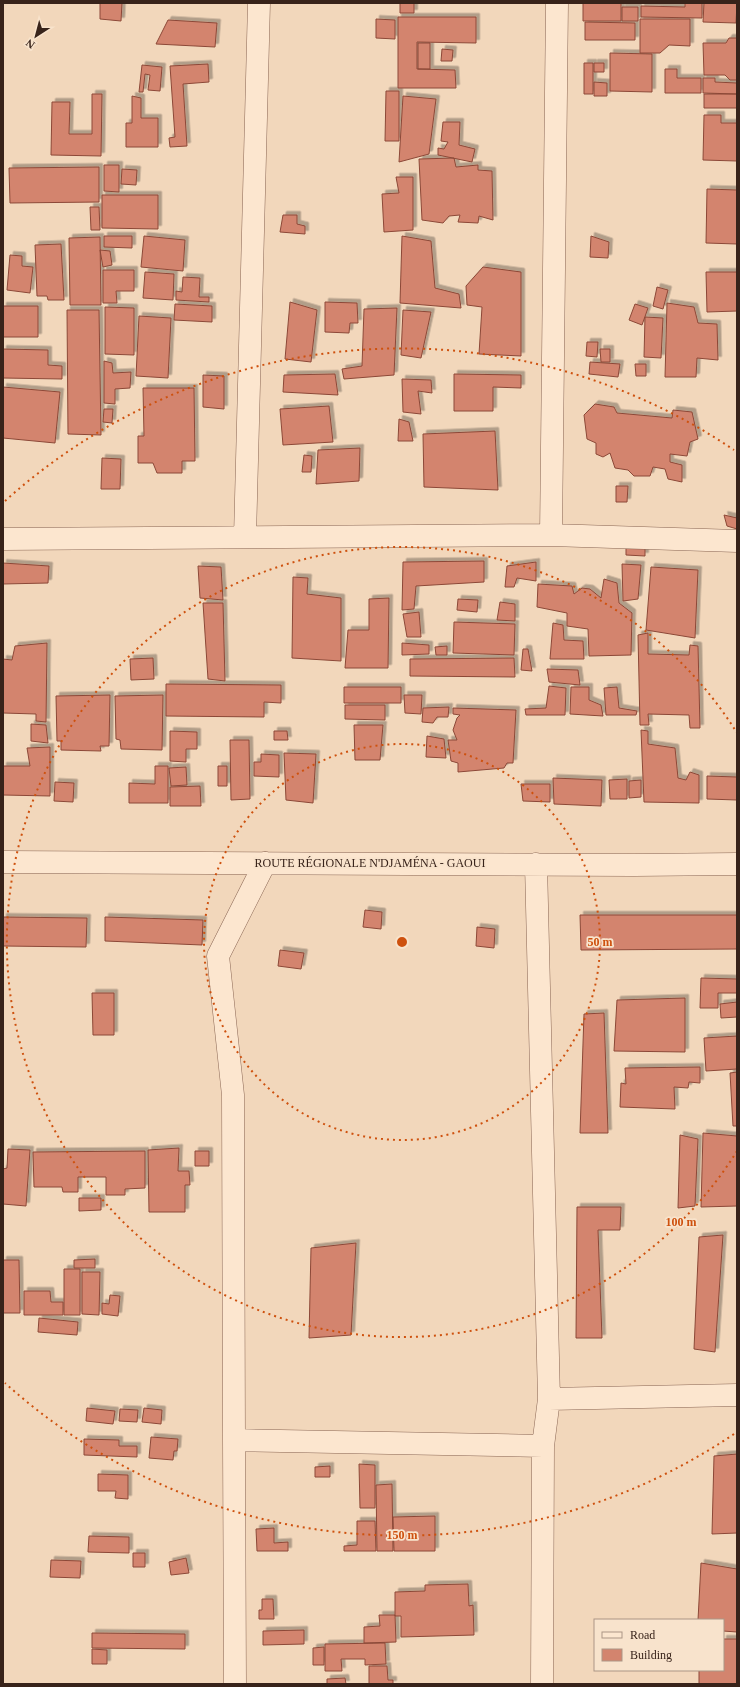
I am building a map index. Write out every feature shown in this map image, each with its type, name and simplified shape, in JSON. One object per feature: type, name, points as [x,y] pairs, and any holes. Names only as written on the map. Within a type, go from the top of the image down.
[{"type":"street","points":[[245,537],[259,3]]},
{"type":"street","points":[[551,535],[557,3]]},
{"type":"street","points":[[3,539],[551,535],[737,541]]},
{"type":"street","name":"ROUTE RÉGIONALE N'DJAMÉNA - GAOUI","points":[[3,862],[634,865],[737,864]]},
{"type":"street","points":[[235,1684],[233,1095],[218,956],[265,863]]},
{"type":"street","points":[[536,864],[549,1399],[543,1446],[542,1684]]},
{"type":"street","points":[[549,1399],[737,1395]]},
{"type":"street","points":[[234,1440],[543,1446]]},
{"type":"building","points":[[100,3],[122,3],[121,21],[100,19]]},
{"type":"building","points":[[400,3],[414,3],[414,13],[400,13]]},
{"type":"building","points":[[583,3],[621,3],[621,21],[583,21]]},
{"type":"building","points":[[685,3],[702,3],[702,18],[641,17],[641,6],[685,7]]},
{"type":"building","points":[[704,3],[737,3],[736,23],[703,22]]},
{"type":"building","points":[[622,7],[638,7],[638,21],[622,21]]},
{"type":"building","points":[[398,17],[476,17],[476,43],[417,42],[417,69],[455,70],[456,88],[398,88]]},
{"type":"building","points":[[376,19],[395,20],[395,39],[376,38]]},
{"type":"building","points":[[640,19],[690,19],[690,46],[669,45],[660,53],[640,53]]},
{"type":"building","points":[[168,20],[217,23],[215,47],[156,44]]},
{"type":"building","points":[[585,22],[635,23],[635,40],[585,40]]},
{"type":"building","points":[[729,38],[737,38],[737,80],[730,80],[725,75],[704,75],[703,43],[726,43]]},
{"type":"building","points":[[418,43],[430,43],[430,69],[418,69]]},
{"type":"building","points":[[442,49],[453,50],[452,61],[441,61]]},
{"type":"building","points":[[610,53],[652,54],[652,92],[610,91]]},
{"type":"building","points":[[584,63],[593,63],[593,94],[584,94]]},
{"type":"building","points":[[594,63],[604,63],[604,72],[594,72]]},
{"type":"building","points":[[208,64],[209,82],[183,84],[187,146],[170,147],[169,138],[175,137],[170,66]]},
{"type":"building","points":[[142,65],[162,67],[160,91],[148,90],[150,75],[145,74],[143,92],[139,92]]},
{"type":"building","points":[[665,69],[677,69],[677,78],[701,78],[701,93],[665,93]]},
{"type":"building","points":[[703,78],[715,78],[715,82],[737,83],[737,94],[703,93]]},
{"type":"building","points":[[594,82],[607,83],[607,96],[594,96]]},
{"type":"building","points":[[386,91],[399,91],[399,141],[385,141]]},
{"type":"building","points":[[92,94],[102,94],[101,156],[51,155],[52,102],[70,102],[69,134],[92,134]]},
{"type":"building","points":[[704,94],[737,94],[737,108],[704,108]]},
{"type":"building","points":[[132,96],[141,98],[141,118],[158,118],[158,147],[126,147],[126,123],[132,123]]},
{"type":"building","points":[[403,96],[436,99],[429,154],[399,162]]},
{"type":"building","points":[[704,115],[721,115],[721,123],[737,123],[737,161],[703,160]]},
{"type":"building","points":[[443,122],[460,122],[459,145],[475,149],[472,162],[438,155],[438,148],[444,149],[448,142],[441,141]]},
{"type":"building","points":[[454,158],[456,167],[478,165],[478,170],[492,171],[493,220],[479,216],[478,223],[458,222],[460,215],[449,216],[443,223],[422,220],[419,159]]},
{"type":"building","points":[[104,165],[119,165],[119,192],[104,191]]},
{"type":"building","points":[[99,167],[99,202],[10,203],[9,168]]},
{"type":"building","points":[[122,169],[137,170],[136,185],[121,184]]},
{"type":"building","points":[[396,177],[413,177],[413,230],[384,232],[382,194],[399,193]]},
{"type":"building","points":[[707,189],[737,190],[737,244],[706,243]]},
{"type":"building","points":[[102,195],[158,195],[158,229],[102,228]]},
{"type":"building","points":[[90,207],[99,207],[100,230],[91,230]]},
{"type":"building","points":[[283,215],[297,215],[297,224],[305,226],[305,234],[280,232]]},
{"type":"building","points":[[104,236],[132,236],[132,248],[104,247]]},
{"type":"building","points":[[144,236],[185,240],[183,271],[141,267]]},
{"type":"building","points":[[402,236],[431,241],[435,288],[459,294],[461,308],[400,303]]},
{"type":"building","points":[[591,236],[609,242],[608,258],[590,257]]},
{"type":"building","points":[[100,237],[101,305],[70,305],[69,238]]},
{"type":"building","points":[[61,244],[64,300],[48,300],[47,296],[37,296],[35,245]]},
{"type":"building","points":[[100,250],[110,251],[112,265],[103,267]]},
{"type":"building","points":[[10,255],[22,256],[22,266],[33,267],[30,293],[7,290]]},
{"type":"building","points":[[483,267],[521,272],[521,356],[479,354],[482,307],[467,305],[466,286]]},
{"type":"building","points":[[103,270],[134,270],[134,291],[116,291],[117,303],[103,303]]},
{"type":"building","points":[[145,272],[174,274],[173,300],[143,298]]},
{"type":"building","points":[[706,272],[737,272],[737,311],[707,312]]},
{"type":"building","points":[[183,277],[200,278],[199,297],[209,297],[209,302],[176,300],[176,291],[182,292]]},
{"type":"building","points":[[657,287],[668,290],[663,309],[653,306]]},
{"type":"building","points":[[290,302],[317,310],[311,362],[285,359]]},
{"type":"building","points":[[325,302],[357,303],[358,323],[350,323],[349,333],[325,332]]},
{"type":"building","points":[[667,303],[694,307],[698,323],[717,324],[718,360],[697,358],[696,377],[665,377]]},
{"type":"building","points":[[175,304],[212,306],[212,322],[174,320]]},
{"type":"building","points":[[635,304],[648,308],[642,325],[629,320]]},
{"type":"building","points":[[3,306],[38,306],[38,337],[3,337]]},
{"type":"building","points":[[105,307],[134,308],[134,355],[105,354]]},
{"type":"building","points":[[397,308],[394,375],[344,379],[342,369],[362,366],[364,309]]},
{"type":"building","points":[[67,310],[99,310],[101,435],[68,434]]},
{"type":"building","points":[[403,310],[431,312],[421,358],[401,355]]},
{"type":"building","points":[[139,316],[171,318],[168,378],[136,376]]},
{"type":"building","points":[[645,317],[663,318],[661,358],[644,357]]},
{"type":"building","points":[[587,342],[598,342],[597,357],[586,356]]},
{"type":"building","points":[[3,349],[48,350],[48,365],[62,366],[62,379],[3,378]]},
{"type":"building","points":[[600,349],[610,349],[610,362],[601,362]]},
{"type":"building","points":[[104,361],[112,363],[113,373],[131,372],[130,388],[115,389],[115,404],[104,403]]},
{"type":"building","points":[[590,362],[620,364],[618,377],[589,374]]},
{"type":"building","points":[[635,364],[646,364],[646,376],[636,376]]},
{"type":"building","points":[[335,374],[338,395],[283,392],[284,375]]},
{"type":"building","points":[[454,374],[521,375],[521,388],[493,387],[493,411],[454,411]]},
{"type":"building","points":[[203,375],[224,376],[224,409],[203,407]]},
{"type":"building","points":[[402,379],[431,380],[432,393],[418,391],[421,414],[403,412]]},
{"type":"building","points":[[3,387],[60,392],[55,443],[3,438]]},
{"type":"building","points":[[143,388],[194,388],[195,461],[182,461],[182,473],[157,473],[153,463],[138,463],[138,436],[144,436]]},
{"type":"building","points":[[595,404],[614,407],[617,413],[672,418],[673,410],[692,412],[698,439],[690,442],[687,456],[670,454],[670,462],[682,465],[682,482],[668,479],[665,469],[653,467],[650,476],[634,476],[628,470],[615,468],[610,453],[603,457],[596,454],[596,443],[587,439],[584,415]]},
{"type":"building","points":[[329,406],[333,442],[283,445],[280,409]]},
{"type":"building","points":[[104,409],[113,409],[112,423],[103,422]]},
{"type":"building","points":[[399,419],[409,422],[413,441],[398,441]]},
{"type":"building","points":[[495,431],[498,490],[424,487],[423,434]]},
{"type":"building","points":[[360,448],[359,481],[316,484],[318,450]]},
{"type":"building","points":[[304,455],[312,456],[311,472],[302,472]]},
{"type":"building","points":[[102,458],[121,459],[120,489],[101,489]]},
{"type":"building","points":[[616,486],[628,486],[627,502],[616,502]]},
{"type":"building","points":[[724,515],[737,518],[737,529],[727,526]]},
{"type":"building","points":[[626,534],[645,534],[645,556],[626,555]]},
{"type":"building","points":[[484,561],[484,582],[416,586],[414,609],[402,610],[403,562]]},
{"type":"building","points":[[536,562],[536,581],[517,578],[514,587],[505,587],[507,566]]},
{"type":"building","points":[[3,563],[49,566],[48,583],[3,584]]},
{"type":"building","points":[[622,564],[641,565],[638,599],[623,601]]},
{"type":"building","points":[[198,566],[221,567],[223,600],[200,598]]},
{"type":"building","points":[[651,567],[698,570],[695,638],[646,630]]},
{"type":"building","points":[[293,577],[308,578],[307,594],[341,598],[341,661],[292,658]]},
{"type":"building","points":[[604,579],[617,583],[619,603],[632,613],[631,655],[589,656],[588,629],[567,626],[567,613],[537,607],[538,584],[572,586],[574,594],[582,588],[590,589],[601,598]]},
{"type":"building","points":[[389,598],[388,668],[345,668],[348,630],[369,630],[369,599]]},
{"type":"building","points":[[458,599],[478,600],[477,612],[457,610]]},
{"type":"building","points":[[500,602],[515,604],[515,621],[497,620]]},
{"type":"building","points":[[203,603],[223,603],[225,681],[208,679]]},
{"type":"building","points":[[419,612],[421,637],[407,637],[403,614]]},
{"type":"building","points":[[454,622],[515,624],[514,655],[453,653]]},
{"type":"building","points":[[553,623],[563,625],[564,640],[583,641],[584,659],[550,659]]},
{"type":"building","points":[[648,633],[648,654],[689,655],[690,645],[698,646],[700,728],[690,728],[689,715],[648,714],[649,725],[640,725],[638,635]]},
{"type":"building","points":[[47,643],[46,722],[36,721],[36,714],[3,713],[3,659],[12,660],[15,646]]},
{"type":"building","points":[[402,643],[429,645],[429,654],[402,655]]},
{"type":"building","points":[[447,646],[447,655],[436,655],[435,647]]},
{"type":"building","points":[[523,649],[528,649],[532,671],[521,670]]},
{"type":"building","points":[[153,658],[154,679],[131,680],[130,659]]},
{"type":"building","points":[[514,658],[515,677],[410,676],[410,659]]},
{"type":"building","points":[[547,669],[578,670],[580,685],[549,682]]},
{"type":"building","points":[[166,684],[281,685],[281,703],[264,702],[264,717],[166,716]]},
{"type":"building","points":[[549,686],[566,688],[565,715],[526,715],[525,709],[546,708]]},
{"type":"building","points":[[344,687],[401,687],[401,703],[344,703]]},
{"type":"building","points":[[571,687],[589,687],[589,700],[601,705],[603,716],[570,714]]},
{"type":"building","points":[[617,687],[619,708],[637,711],[636,715],[606,715],[604,688]]},
{"type":"building","points":[[110,695],[109,746],[100,746],[101,751],[61,750],[61,741],[57,741],[56,696]]},
{"type":"building","points":[[163,695],[162,750],[121,749],[120,740],[116,739],[115,696]]},
{"type":"building","points":[[404,695],[422,695],[421,714],[405,713]]},
{"type":"building","points":[[345,705],[385,705],[385,720],[345,719]]},
{"type":"building","points":[[449,707],[448,717],[437,717],[433,723],[422,722],[423,708]]},
{"type":"building","points":[[453,708],[516,710],[513,763],[507,763],[504,768],[458,772],[458,763],[451,761],[448,740],[457,740],[453,730],[457,718],[460,715],[453,714]]},
{"type":"building","points":[[31,724],[46,725],[48,743],[31,741]]},
{"type":"building","points":[[354,725],[383,725],[380,760],[355,760]]},
{"type":"building","points":[[641,730],[648,731],[648,744],[675,748],[678,778],[686,780],[690,772],[699,775],[699,803],[644,802]]},
{"type":"building","points":[[170,731],[197,732],[197,749],[186,749],[186,762],[170,761]]},
{"type":"building","points":[[274,731],[287,731],[288,740],[274,740]]},
{"type":"building","points":[[427,736],[444,739],[446,758],[426,757]]},
{"type":"building","points":[[230,740],[249,740],[250,799],[231,800]]},
{"type":"building","points":[[50,747],[50,796],[3,795],[3,766],[30,766],[27,748]]},
{"type":"building","points":[[284,753],[316,754],[313,803],[286,800]]},
{"type":"building","points":[[261,754],[279,755],[279,777],[254,776],[254,762],[261,762]]},
{"type":"building","points":[[155,766],[168,766],[168,803],[129,803],[129,783],[155,784]]},
{"type":"building","points":[[218,766],[227,766],[227,786],[218,786]]},
{"type":"building","points":[[186,767],[187,785],[171,786],[169,768]]},
{"type":"building","points":[[707,776],[737,777],[737,800],[707,799]]},
{"type":"building","points":[[553,778],[602,780],[601,806],[554,804]]},
{"type":"building","points":[[627,779],[627,799],[610,799],[609,780]]},
{"type":"building","points":[[641,780],[641,797],[629,798],[629,781]]},
{"type":"building","points":[[55,782],[74,783],[73,802],[54,801]]},
{"type":"building","points":[[521,784],[550,784],[550,802],[523,801]]},
{"type":"building","points":[[200,786],[201,806],[170,806],[170,787]]},
{"type":"building","points":[[365,910],[382,912],[381,929],[363,927]]},
{"type":"building","points":[[580,915],[737,915],[737,949],[581,950]]},
{"type":"building","points":[[3,917],[87,918],[86,947],[3,946]]},
{"type":"building","points":[[105,917],[203,920],[202,945],[105,941]]},
{"type":"building","points":[[477,927],[495,929],[494,948],[476,946]]},
{"type":"building","points":[[280,950],[304,953],[301,969],[278,966]]},
{"type":"building","points":[[701,978],[737,979],[737,993],[718,993],[718,1008],[700,1008]]},
{"type":"building","points":[[92,993],[114,993],[114,1035],[93,1035]]},
{"type":"building","points":[[685,998],[685,1052],[614,1051],[617,1000]]},
{"type":"building","points":[[737,1002],[737,1017],[721,1018],[720,1004]]},
{"type":"building","points":[[604,1013],[608,1133],[580,1133],[584,1014]]},
{"type":"building","points":[[737,1036],[737,1069],[706,1071],[704,1038]]},
{"type":"building","points":[[700,1067],[700,1083],[689,1082],[688,1088],[674,1087],[675,1109],[620,1107],[621,1083],[626,1084],[625,1068]]},
{"type":"building","points":[[737,1072],[737,1126],[733,1126],[730,1073]]},
{"type":"building","points":[[703,1133],[737,1136],[737,1206],[701,1207]]},
{"type":"building","points":[[680,1135],[698,1139],[695,1206],[678,1208]]},
{"type":"building","points":[[179,1148],[178,1171],[189,1171],[190,1185],[185,1185],[185,1212],[149,1212],[148,1150]]},
{"type":"building","points":[[8,1149],[30,1150],[26,1206],[3,1204],[3,1169],[7,1168]]},
{"type":"building","points":[[145,1151],[145,1188],[125,1189],[125,1195],[106,1195],[106,1177],[78,1177],[78,1192],[63,1192],[62,1187],[34,1187],[33,1152]]},
{"type":"building","points":[[195,1151],[209,1151],[209,1166],[195,1166]]},
{"type":"building","points":[[79,1198],[101,1198],[101,1210],[79,1211]]},
{"type":"building","points":[[577,1207],[621,1207],[620,1230],[598,1230],[602,1338],[576,1338]]},
{"type":"building","points":[[723,1235],[715,1352],[694,1349],[699,1237]]},
{"type":"building","points":[[356,1243],[351,1335],[309,1338],[311,1248]]},
{"type":"building","points":[[95,1259],[95,1268],[74,1268],[74,1260]]},
{"type":"building","points":[[3,1260],[19,1260],[20,1313],[3,1313]]},
{"type":"building","points":[[64,1269],[80,1269],[80,1315],[64,1315]]},
{"type":"building","points":[[82,1272],[100,1272],[99,1315],[82,1314]]},
{"type":"building","points":[[24,1291],[50,1291],[51,1302],[63,1302],[63,1315],[24,1315]]},
{"type":"building","points":[[110,1295],[120,1296],[118,1316],[102,1314],[102,1303],[109,1304]]},
{"type":"building","points":[[39,1318],[78,1322],[77,1335],[38,1332]]},
{"type":"building","points":[[87,1408],[115,1411],[113,1424],[86,1421]]},
{"type":"building","points":[[144,1408],[162,1410],[161,1424],[142,1422]]},
{"type":"building","points":[[120,1409],[138,1410],[137,1422],[119,1421]]},
{"type":"building","points":[[151,1437],[178,1439],[177,1451],[174,1451],[173,1460],[149,1458]]},
{"type":"building","points":[[84,1439],[119,1440],[119,1446],[137,1446],[137,1457],[84,1455]]},
{"type":"building","points":[[737,1454],[737,1533],[712,1534],[714,1456]]},
{"type":"building","points":[[359,1464],[375,1465],[375,1508],[360,1508]]},
{"type":"building","points":[[330,1466],[330,1477],[315,1477],[315,1467]]},
{"type":"building","points":[[98,1474],[128,1475],[128,1499],[115,1498],[116,1491],[98,1491]]},
{"type":"building","points":[[392,1484],[393,1551],[377,1551],[376,1485]]},
{"type":"building","points":[[435,1516],[435,1551],[394,1551],[393,1517]]},
{"type":"building","points":[[357,1521],[375,1521],[376,1551],[344,1551],[344,1546],[357,1545]]},
{"type":"building","points":[[274,1528],[274,1543],[288,1542],[288,1551],[257,1551],[256,1529]]},
{"type":"building","points":[[89,1536],[129,1537],[129,1553],[88,1552]]},
{"type":"building","points":[[133,1553],[145,1553],[145,1567],[133,1567]]},
{"type":"building","points":[[186,1558],[189,1573],[171,1575],[169,1562]]},
{"type":"building","points":[[51,1560],[81,1561],[80,1578],[50,1577]]},
{"type":"building","points":[[701,1563],[737,1569],[737,1632],[724,1631],[724,1619],[698,1619]]},
{"type":"building","points":[[468,1584],[469,1606],[473,1605],[474,1635],[401,1637],[401,1616],[395,1616],[395,1592],[425,1591],[425,1585]]},
{"type":"building","points":[[262,1599],[273,1599],[274,1619],[259,1619],[259,1610],[262,1610]]},
{"type":"building","points":[[379,1615],[395,1615],[396,1642],[364,1643],[364,1627],[380,1626]]},
{"type":"building","points":[[304,1630],[304,1644],[263,1645],[263,1631]]},
{"type":"building","points":[[92,1633],[185,1634],[185,1649],[92,1648]]},
{"type":"building","points":[[724,1639],[737,1639],[737,1684],[699,1684],[699,1671],[724,1671]]},
{"type":"building","points":[[385,1643],[386,1664],[365,1665],[365,1659],[341,1659],[342,1671],[325,1671],[325,1644]]},
{"type":"building","points":[[324,1647],[324,1665],[313,1665],[313,1648]]},
{"type":"building","points":[[92,1649],[107,1650],[107,1664],[92,1664]]},
{"type":"building","points":[[369,1666],[387,1666],[388,1680],[393,1680],[393,1684],[369,1684]]},
{"type":"building","points":[[345,1678],[346,1684],[327,1684],[327,1679]]}]
